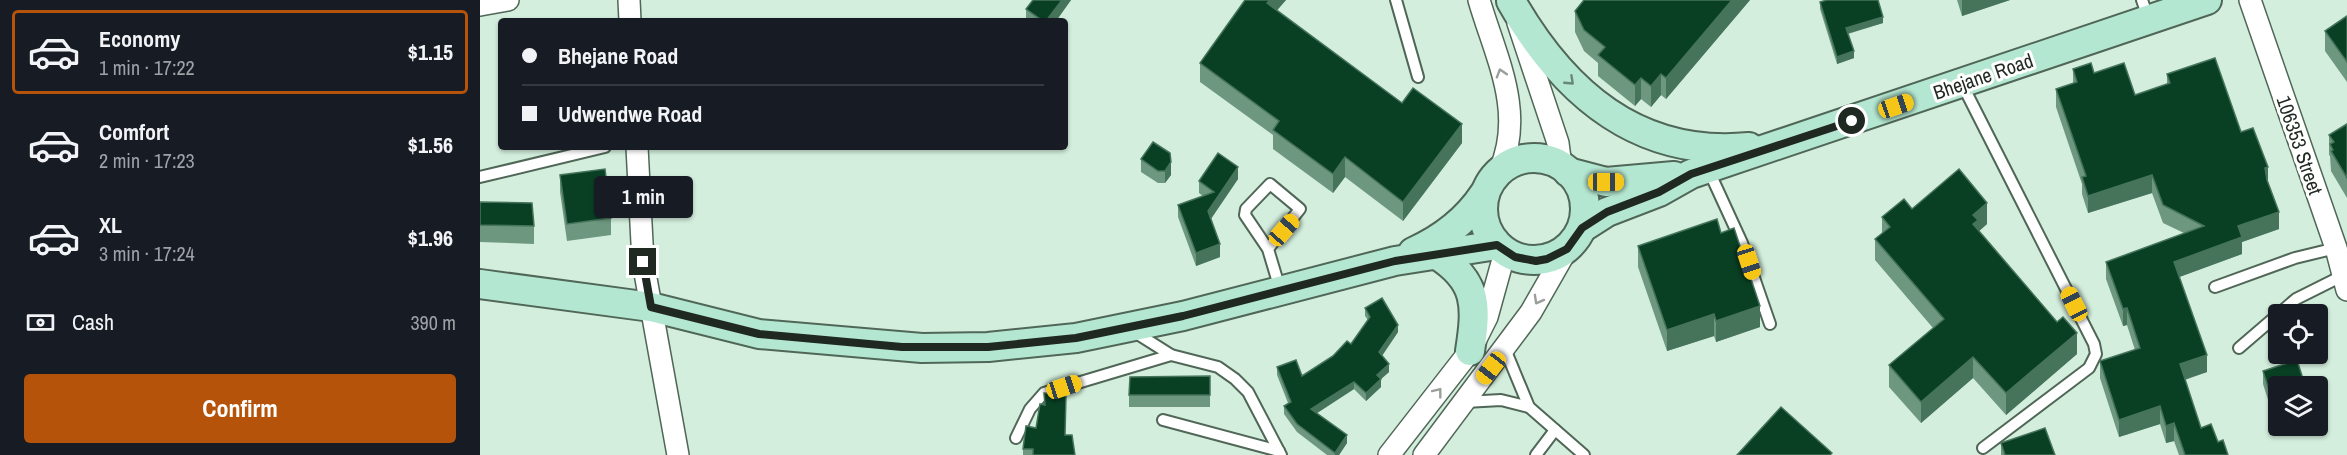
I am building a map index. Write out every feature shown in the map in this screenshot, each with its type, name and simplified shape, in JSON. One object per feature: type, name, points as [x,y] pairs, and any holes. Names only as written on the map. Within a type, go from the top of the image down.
[{"type":"street","points":[[480,5],[508,0]]},
{"type":"street","points":[[629,0],[630,18]]},
{"type":"street","points":[[1395,261],[1443,236],[1471,213],[1500,170],[1511,132],[1511,107],[1479,0]]},
{"type":"street","name":"Bhejane Road","points":[[1574,238],[1607,212],[1659,192],[1699,171],[1962,84],[2145,10],[2207,0]]},
{"type":"street","name":"106353 Street","points":[[2250,0],[2336,248],[2345,283]]},
{"type":"street","points":[[1511,1],[1558,143],[1564,169]]},
{"type":"street","points":[[1511,1],[1546,57],[1596,104],[1635,130],[1656,139],[1726,148],[1786,144]]},
{"type":"street","points":[[637,150],[643,262],[678,455]]},
{"type":"street","points":[[1415,422],[1430,447],[1531,312],[1585,216],[1583,193],[1578,182],[1564,169],[1549,160],[1528,157],[1500,170]]},
{"type":"street","name":"Bhejane Road","points":[[1564,169],[1606,182],[1699,171]]},
{"type":"street","points":[[1484,194],[1482,206],[1485,227],[1501,248],[1515,257],[1536,261],[1547,259],[1574,238]]},
{"type":"street","points":[[480,284],[651,307],[759,334],[922,348],[988,347],[1076,338],[1395,261],[1501,248]]},
{"type":"street","points":[[1389,455],[1470,351],[1487,317],[1501,248]]},
{"type":"street","points":[[1437,255],[1454,266],[1466,280],[1472,294],[1475,307],[1470,351]]},
{"type":"lane","points":[[1396,0],[1418,77]]},
{"type":"lane","points":[[1962,84],[2094,344],[2096,354],[2089,368],[1983,448]]},
{"type":"lane","points":[[480,177],[592,150]]},
{"type":"lane","points":[[1699,171],[1742,243],[1770,324]]},
{"type":"lane","points":[[1268,249],[1300,209],[1270,184],[1246,209],[1245,215],[1268,249],[1280,290]]},
{"type":"lane","points":[[2215,287],[2295,258],[2336,248]]},
{"type":"lane","points":[[2239,348],[2296,299],[2345,283]]},
{"type":"lane","points":[[1127,327],[1171,355],[1218,367],[1235,379],[1248,392],[1280,453]]},
{"type":"lane","points":[[1505,349],[1529,407],[1584,455]]},
{"type":"lane","points":[[1016,438],[1030,409],[1044,393],[1171,355]]},
{"type":"lane","points":[[1465,402],[1501,400],[1529,407]]},
{"type":"lane","points":[[1163,420],[1280,453]]},
{"type":"lane","points":[[1536,455],[1555,430]]},
{"type":"building","points":[[1033,0],[1062,0],[1048,18],[1039,18],[1026,9]]},
{"type":"building","points":[[1245,0],[1270,0],[1267,3],[1402,103],[1413,88],[1462,124],[1403,202],[1345,157],[1333,174],[1273,130],[1279,121],[1200,63]]},
{"type":"building","points":[[1584,0],[1732,0],[1666,78],[1661,74],[1651,86],[1641,78],[1635,85],[1598,55],[1605,47],[1584,30],[1575,11]]},
{"type":"building","points":[[1878,0],[1883,17],[1846,28],[1854,51],[1837,57],[1820,2]]},
{"type":"building","points":[[2347,16],[2347,62],[2325,31]]},
{"type":"building","points":[[2215,58],[2241,132],[2253,128],[2268,167],[2265,168],[2267,180],[2279,212],[2238,226],[2242,237],[2174,262],[2207,355],[2180,364],[2201,428],[2211,424],[2218,442],[2223,440],[2228,455],[2185,455],[2174,423],[2166,426],[2160,406],[2119,420],[2100,361],[2140,348],[2127,308],[2123,309],[2106,262],[2204,226],[2163,205],[2152,175],[2088,196],[2082,177],[2086,176],[2056,89],[2077,82],[2073,69],[2091,63],[2094,73],[2124,63],[2135,95],[2170,83],[2167,74]]},
{"type":"building","points":[[2347,124],[2347,178],[2331,151],[2333,150],[2330,144],[2334,142],[2329,135]]},
{"type":"building","points":[[1153,142],[1170,153],[1171,162],[1165,171],[1158,171],[1141,159]]},
{"type":"building","points":[[1218,153],[1238,167],[1208,211],[1220,244],[1196,253],[1178,205],[1214,192],[1199,181]]},
{"type":"building","points":[[605,169],[611,218],[567,224],[560,175]]},
{"type":"building","points":[[1959,169],[1987,203],[1973,215],[1978,220],[1973,224],[2057,322],[2063,317],[2077,333],[2006,393],[1973,357],[1921,402],[1889,365],[1944,319],[1875,239],[1890,227],[1882,217],[1904,199],[1912,209]]},
{"type":"building","points":[[480,202],[532,203],[534,226],[480,225]]},
{"type":"building","points":[[1717,219],[1721,233],[1734,228],[1760,306],[1716,321],[1714,314],[1667,330],[1638,246]]},
{"type":"building","points":[[1382,298],[1398,325],[1379,352],[1389,364],[1377,375],[1381,379],[1366,393],[1354,382],[1311,409],[1347,435],[1335,453],[1297,424],[1284,406],[1291,402],[1277,367],[1296,360],[1302,376],[1333,356],[1347,341],[1351,344],[1370,317],[1365,308]]},
{"type":"building","points":[[2285,364],[2298,364],[2302,376],[2268,376],[2268,387],[2263,371]]},
{"type":"building","points":[[1210,376],[1210,395],[1129,395],[1130,377]]},
{"type":"building","points":[[1044,393],[1066,395],[1065,435],[1072,435],[1075,455],[1033,455],[1033,449],[1023,449],[1026,426],[1036,428],[1040,404],[1045,405]]},
{"type":"building","points":[[1781,407],[1832,453],[1830,455],[1737,455]]},
{"type":"building","points":[[2045,428],[2055,455],[2005,455],[2001,443]]},
{"type":"route","points":[[643,262],[651,307],[759,334],[922,348],[988,347],[1076,338],[1183,316],[1395,261],[1497,245],[1505,252],[1525,260],[1547,259],[1567,249],[1582,228],[1607,212],[1659,192],[1691,174],[1852,121]]}]
